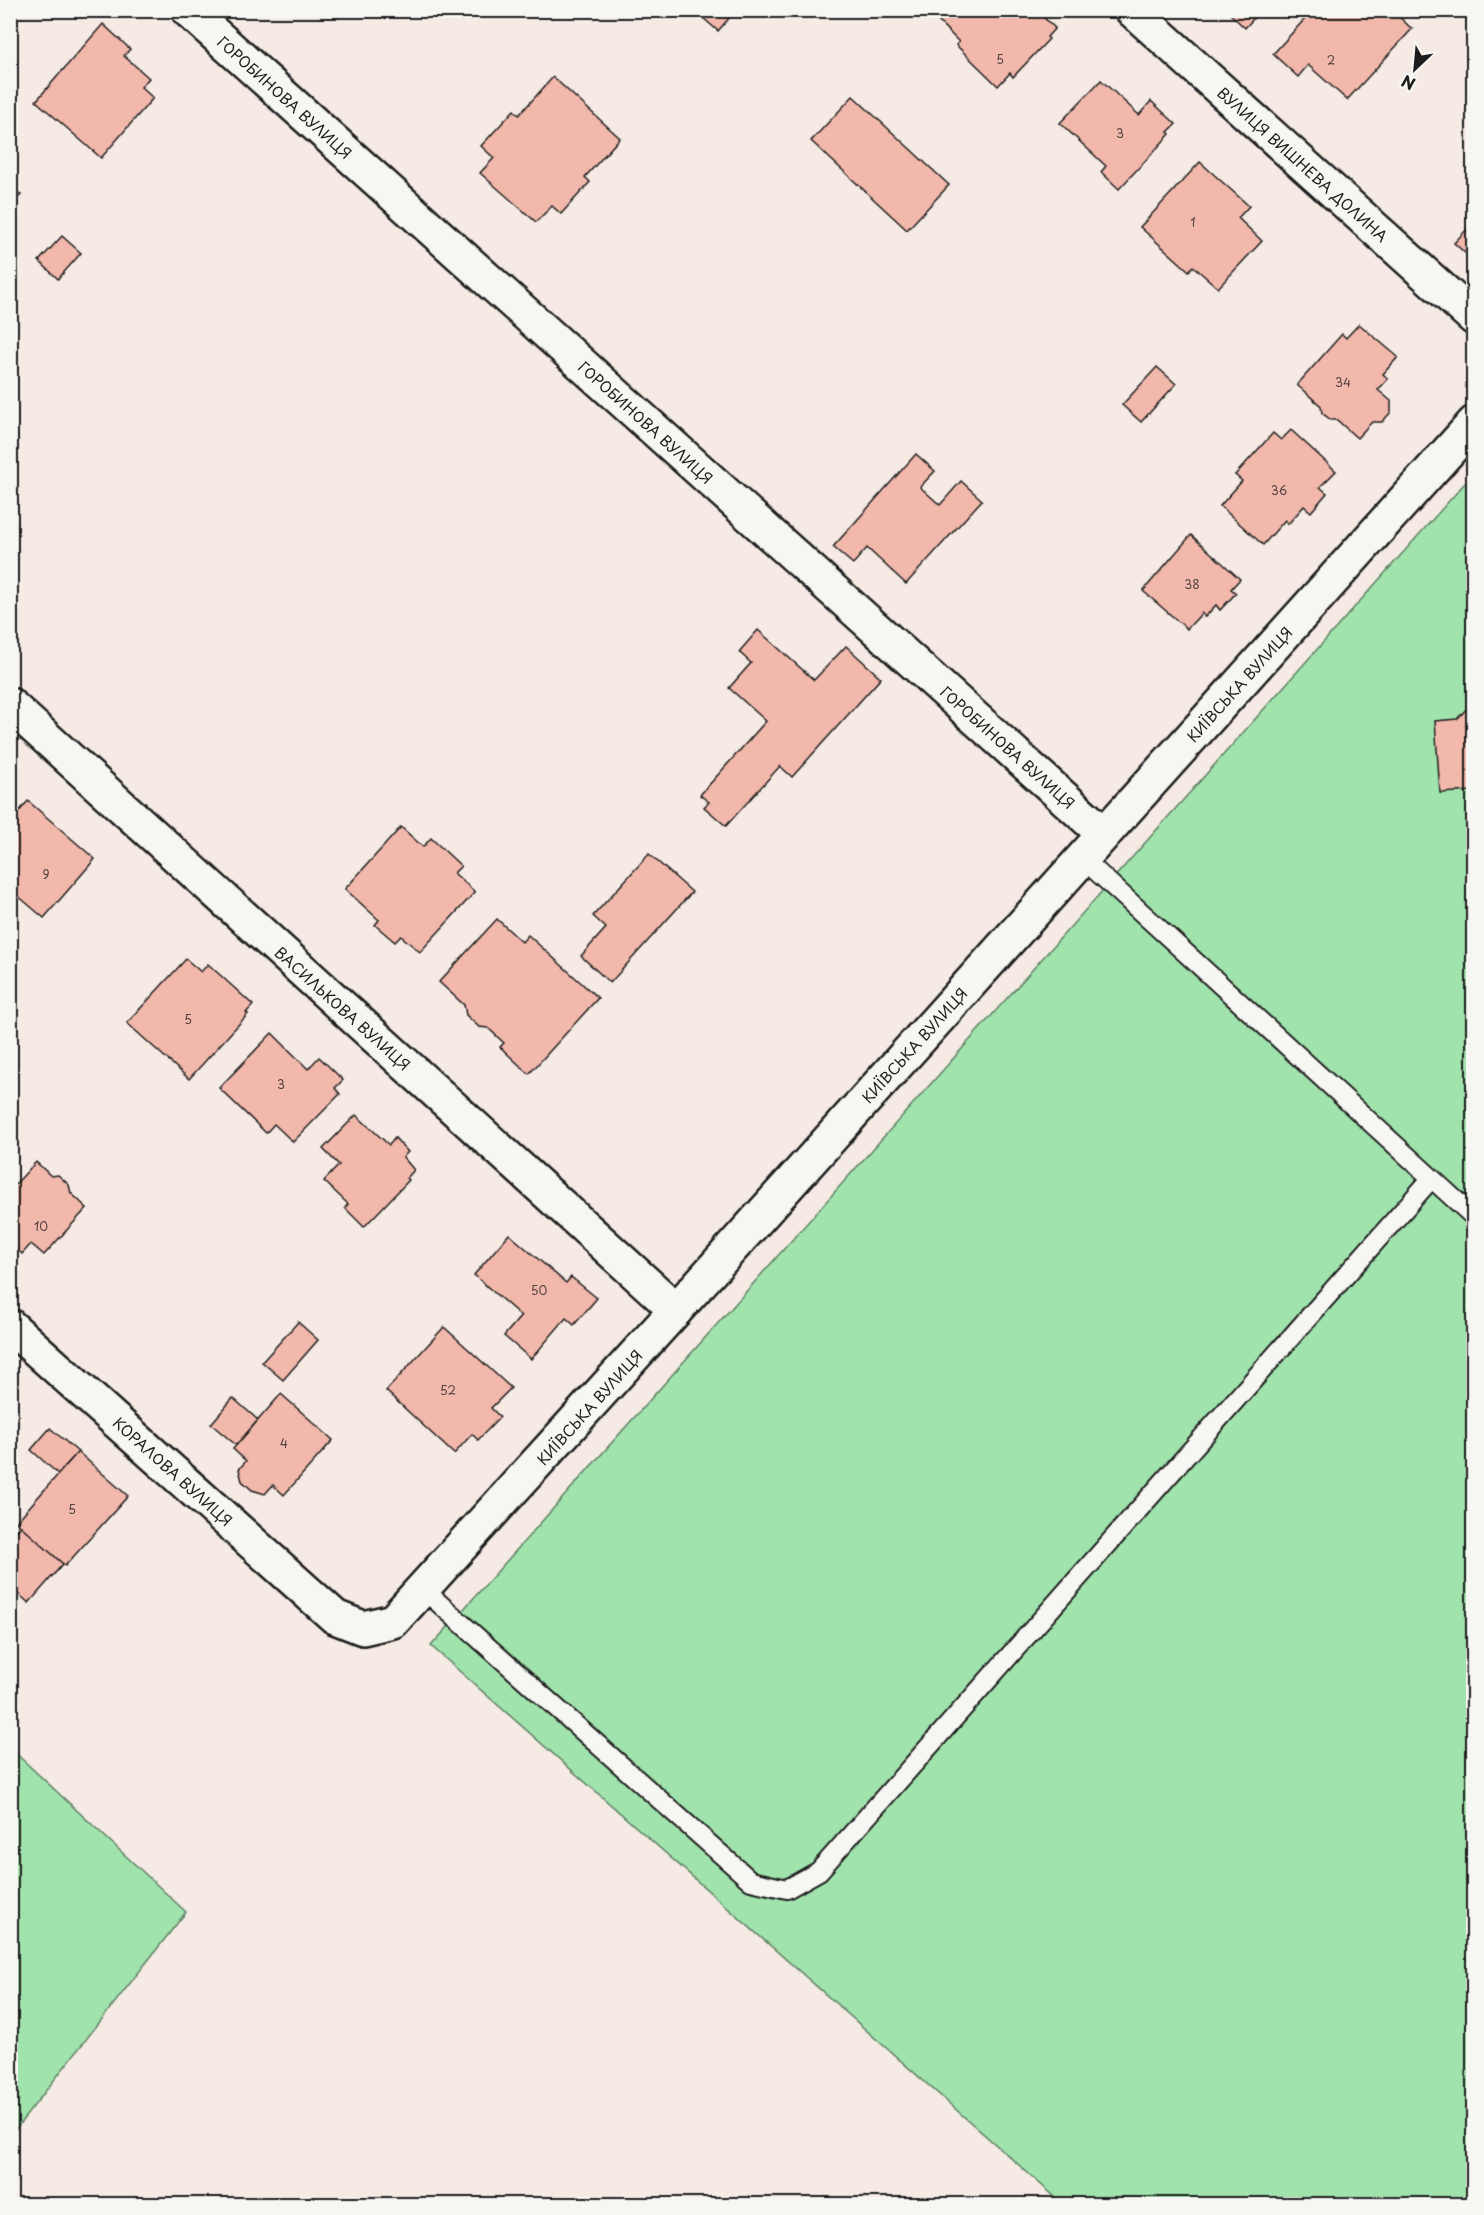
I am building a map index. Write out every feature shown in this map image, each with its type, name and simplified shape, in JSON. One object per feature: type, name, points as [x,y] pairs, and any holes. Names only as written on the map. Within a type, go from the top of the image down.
[{"type":"street","name":"ГОРОБИНОВА ВУЛИЦЯ","points":[[188,10],[1104,834]]},
{"type":"street","name":"ВУЛИЦЯ ВИШНЕВА ДОЛИНА","points":[[1132,10],[1473,318]]},
{"type":"street","name":"КИЇВСЬКА ВУЛИЦЯ","points":[[335,1617],[363,1628],[393,1621],[676,1310],[1473,423]]},
{"type":"street","name":"ВАСИЛЬКОВА ВУЛИЦЯ","points":[[10,705],[676,1310]]},
{"type":"street","name":"КОРАЛОВА ВУЛИЦЯ","points":[[10,1326],[335,1617]]},
{"type":"lane","points":[[1082,858],[1473,1217]]},
{"type":"lane","points":[[423,1589],[751,1881],[787,1889],[819,1871],[1431,1179]]},
{"type":"green space","points":[[1473,474],[1473,2204],[1063,2204],[431,1646]]},
{"type":"green space","points":[[10,1748],[186,1912],[11,2135],[10,2135]]},
{"type":"building","points":[[694,10],[736,10],[718,31]]},
{"type":"building","points":[[931,10],[1039,10],[1040,14],[1055,28],[1047,37],[1049,39],[1013,77],[1010,73],[998,86],[956,45],[959,42],[929,12]]},
{"type":"building","points":[[1226,10],[1261,10],[1245,28]]},
{"type":"building","points":[[1313,10],[1392,10],[1412,29],[1347,100],[1308,65],[1298,77],[1273,54]]},
{"type":"building","points":[[103,24],[130,49],[124,56],[149,78],[141,87],[153,98],[101,158],[36,101]]},
{"type":"building","points":[[553,77],[620,138],[585,177],[590,182],[561,214],[552,206],[536,222],[480,173],[494,158],[481,146],[514,110],[519,115]]},
{"type":"building","points":[[1101,80],[1139,115],[1151,101],[1176,124],[1168,132],[1170,134],[1119,189],[1101,172],[1106,166],[1060,123]]},
{"type":"building","points":[[853,96],[949,185],[907,230],[811,141]]},
{"type":"building","points":[[1200,162],[1249,206],[1238,218],[1262,241],[1218,288],[1193,266],[1189,271],[1140,227]]},
{"type":"building","points":[[10,186],[21,195],[10,206]]},
{"type":"building","points":[[1474,222],[1474,261],[1454,243]]},
{"type":"building","points":[[62,236],[81,253],[58,279],[39,261]]},
{"type":"building","points":[[1359,324],[1398,357],[1383,374],[1388,379],[1378,390],[1391,401],[1391,412],[1382,422],[1372,422],[1357,438],[1337,420],[1331,420],[1322,413],[1321,406],[1297,385],[1342,334],[1346,338]]},
{"type":"building","points":[[1157,367],[1176,384],[1141,422],[1122,405]]},
{"type":"building","points":[[1291,430],[1336,471],[1320,487],[1327,493],[1311,512],[1304,506],[1288,524],[1285,520],[1263,545],[1220,506],[1242,481],[1235,475],[1273,433],[1281,440]]},
{"type":"building","points":[[916,454],[935,471],[920,487],[940,505],[961,481],[982,500],[906,584],[867,548],[853,564],[833,547]]},
{"type":"building","points":[[1191,535],[1240,579],[1231,589],[1236,593],[1220,610],[1216,605],[1205,617],[1202,613],[1187,629],[1143,591]]},
{"type":"building","points":[[758,630],[814,680],[846,646],[881,678],[792,777],[780,766],[726,826],[704,807],[709,802],[700,795],[766,721],[729,688],[751,663],[739,652]]},
{"type":"building","points":[[1474,701],[1474,791],[1440,793],[1435,721],[1457,719]]},
{"type":"building","points":[[28,801],[95,859],[44,918],[10,889],[10,822]]},
{"type":"building","points":[[401,827],[423,847],[431,838],[461,866],[454,873],[475,892],[420,952],[401,936],[395,942],[375,925],[379,920],[345,889]]},
{"type":"building","points":[[649,854],[692,892],[610,983],[581,956],[606,928],[593,916]]},
{"type":"building","points":[[497,919],[522,942],[528,935],[598,998],[529,1074],[500,1047],[504,1043],[488,1028],[479,1027],[466,1015],[464,1005],[439,982]]},
{"type":"building","points":[[186,959],[201,972],[208,964],[253,1005],[246,1013],[248,1014],[189,1079],[127,1023]]},
{"type":"building","points":[[272,1033],[308,1069],[319,1057],[343,1080],[335,1088],[340,1094],[293,1142],[274,1124],[266,1133],[219,1088]]},
{"type":"building","points":[[356,1115],[389,1145],[395,1138],[408,1152],[403,1157],[414,1170],[407,1178],[409,1180],[364,1227],[345,1208],[348,1204],[324,1181],[339,1165],[323,1149]]},
{"type":"building","points":[[36,1162],[51,1176],[58,1175],[69,1185],[71,1193],[87,1208],[44,1255],[31,1244],[22,1254],[17,1249],[12,1256],[10,1190]]},
{"type":"building","points":[[509,1234],[566,1283],[571,1277],[597,1298],[574,1325],[566,1318],[531,1359],[504,1336],[521,1316],[474,1275]]},
{"type":"building","points":[[298,1322],[318,1340],[283,1380],[262,1362]]},
{"type":"building","points":[[444,1327],[511,1388],[491,1408],[500,1417],[478,1440],[472,1434],[454,1454],[386,1391]]},
{"type":"building","points":[[281,1394],[333,1440],[284,1495],[273,1485],[265,1494],[252,1490],[242,1481],[239,1469],[246,1461],[233,1449]]},
{"type":"building","points":[[233,1398],[258,1420],[236,1445],[211,1424]]},
{"type":"building","points":[[50,1428],[78,1452],[58,1474],[31,1450]]},
{"type":"building","points":[[78,1452],[128,1496],[65,1566],[16,1522]]},
{"type":"building","points":[[21,1526],[63,1564],[29,1603],[10,1587],[10,1539]]}]
